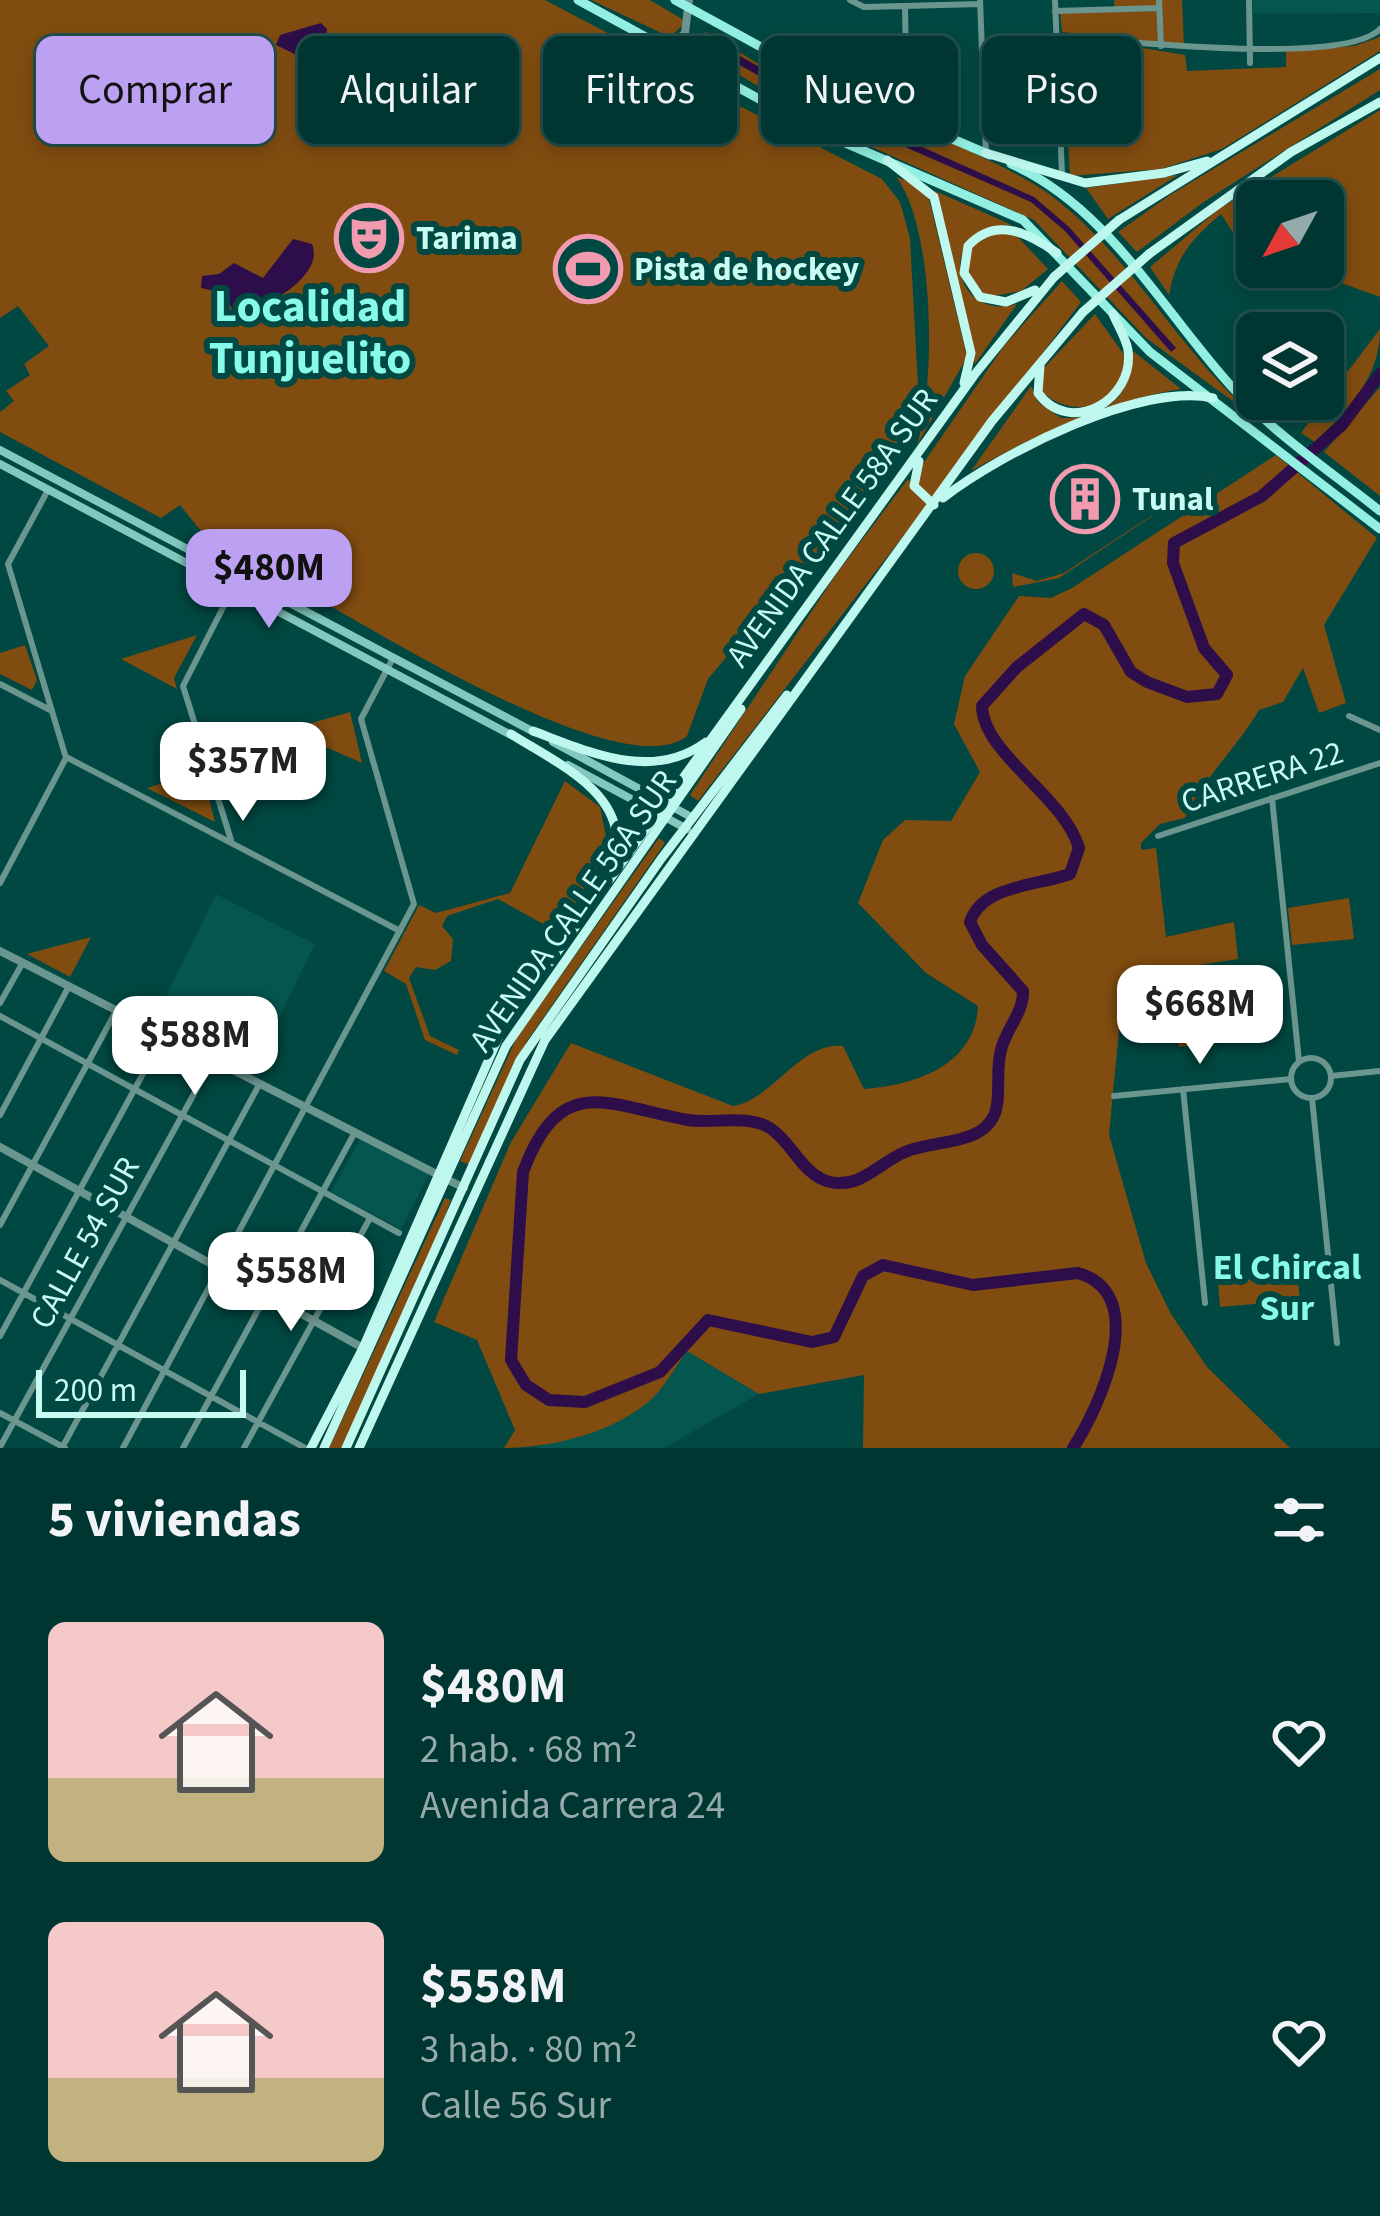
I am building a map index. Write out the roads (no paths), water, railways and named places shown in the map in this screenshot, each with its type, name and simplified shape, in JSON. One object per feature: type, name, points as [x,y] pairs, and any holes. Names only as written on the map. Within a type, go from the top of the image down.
[{"type":"highway","points":[[1057,253],[1023,233],[1002,229],[980,235],[965,251],[968,284],[987,301],[1017,298],[1050,281],[1119,220],[1338,83],[1380,62]]},
{"type":"highway","name":"AVENIDA CALLE 58A SUR","points":[[693,825],[1046,352],[1083,312],[1212,204],[1380,99]]},
{"type":"highway","points":[[986,153],[1084,183],[1144,176],[1223,156]]},
{"type":"highway","points":[[887,160],[934,197],[971,353],[955,403]]},
{"type":"highway","name":"AVENIDA CALLE 58A SUR","points":[[667,811],[715,735],[955,403],[1050,281]]},
{"type":"highway","points":[[1046,352],[1036,386],[1048,405],[1076,412],[1109,402],[1122,387],[1128,365],[1127,344],[1113,314]]},
{"type":"highway","points":[[932,435],[913,480],[934,505],[1013,452],[1135,404],[1170,394],[1214,398]]},
{"type":"highway","name":"AVENIDA CALLE 56A SUR","points":[[308,1448],[363,1348],[405,1250],[502,1055],[761,673]]},
{"type":"highway","points":[[532,731],[599,754],[653,763],[683,757],[715,735]]},
{"type":"highway","points":[[511,734],[582,780],[608,806],[618,847],[606,884]]},
{"type":"highway","name":"AVENIDA CALLE 56A SUR","points":[[324,1448],[405,1279],[478,1076],[503,1027],[606,884],[667,811]]},
{"type":"highway","name":"AVENIDA CALLE 56A SUR","points":[[346,1448],[520,1060],[588,961],[693,825]]},
{"type":"highway","name":"AVENIDA CALLE 56A SUR","points":[[359,1448],[521,1084],[693,825]]},
{"type":"highway","points":[[578,992],[588,961]]},
{"type":"highway","points":[[478,1076],[502,1055]]},
{"type":"highway","points":[[405,1250],[405,1279]]},
{"type":"highway","points":[[411,1339],[419,1292]]},
{"type":"main road","points":[[578,0],[644,36]]},
{"type":"main road","points":[[675,0],[761,45]]},
{"type":"main road","points":[[737,87],[818,131],[1015,215],[1150,352],[1380,529]]},
{"type":"main road","points":[[958,141],[1044,182],[1089,218],[1233,388],[1380,511]]},
{"type":"main road","points":[[0,450],[532,731],[667,811]]},
{"type":"main road","points":[[0,464],[693,825]]},
{"type":"street","points":[[850,0],[864,7],[980,2],[986,153]]},
{"type":"street","points":[[1055,0],[1057,36]]},
{"type":"street","points":[[1249,0],[1250,63]]},
{"type":"street","points":[[682,36],[689,4]]},
{"type":"street","points":[[1055,10],[1159,4],[1161,46]]},
{"type":"street","points":[[905,6],[906,36]]},
{"type":"street","points":[[1141,44],[1250,47],[1359,42],[1380,28]]},
{"type":"street","points":[[1061,144],[1062,179]]},
{"type":"street","points":[[0,884],[66,758],[8,564],[48,490]]},
{"type":"street","points":[[232,842],[183,686],[233,588]]},
{"type":"street","points":[[123,1448],[276,1167],[400,931],[414,895],[361,719],[393,658]]},
{"type":"street","points":[[0,684],[52,711]]},
{"type":"street","points":[[1349,716],[1380,730]]},
{"type":"street","points":[[66,758],[400,931]]},
{"type":"street","name":"CARRERA 22","points":[[1159,836],[1380,763]]},
{"type":"street","points":[[1272,798],[1299,1061],[1291,1079]]},
{"type":"street","points":[[0,951],[464,1188]]},
{"type":"street","points":[[0,1003],[22,964]]},
{"type":"street","points":[[0,1115],[68,988]]},
{"type":"street","points":[[0,1225],[116,1013]]},
{"type":"street","points":[[0,1016],[399,1233]]},
{"type":"street","points":[[0,1336],[163,1037]]},
{"type":"street","name":"CALLE 54 SUR","points":[[0,1447],[212,1061]]},
{"type":"street","points":[[1299,1061],[1322,1061],[1331,1076]]},
{"type":"street","points":[[1331,1076],[1380,1071]]},
{"type":"street","points":[[1291,1079],[1298,1093],[1312,1098],[1325,1092],[1331,1076]]},
{"type":"street","points":[[1114,1096],[1291,1079]]},
{"type":"street","points":[[0,1413],[63,1448],[259,1085]]},
{"type":"street","points":[[1184,1089],[1205,1303]]},
{"type":"street","points":[[1312,1098],[1337,1343]]},
{"type":"street","points":[[183,1448],[355,1132]]},
{"type":"street","points":[[0,1147],[363,1348]]},
{"type":"street","points":[[244,1448],[370,1217]]},
{"type":"street","points":[[0,1280],[308,1448]]},
{"type":"waterway","points":[[1073,1448],[1106,1381],[1116,1327],[1112,1304],[1100,1285],[1078,1273],[973,1285],[883,1265],[863,1276],[834,1337],[812,1342],[708,1320],[660,1372],[585,1402],[549,1400],[526,1385],[511,1360],[523,1172],[554,1119],[571,1107],[590,1103],[688,1120],[761,1124],[778,1134],[812,1173],[841,1183],[861,1178],[905,1152],[984,1128],[997,1105],[1001,1050],[1023,991],[982,945],[970,922],[976,910],[998,894],[1070,874],[1079,848],[1058,811],[995,741],[982,706],[1017,667],[1084,614],[1104,625],[1131,672],[1147,682],[1187,697],[1217,694],[1227,675],[1204,648],[1173,563],[1174,543],[1262,496],[1342,425],[1380,374]]},
{"type":"place","name":"Tarima","points":[[369,238]]},
{"type":"place","name":"Pista de hockey","points":[[588,269]]},
{"type":"place","name":"Tunal","points":[[1085,499]]},
{"type":"district","name":"Localidad Tunjuelito","points":[[310,333]]},
{"type":"district","name":"El Chircal Sur","points":[[1287,1288]]}]
